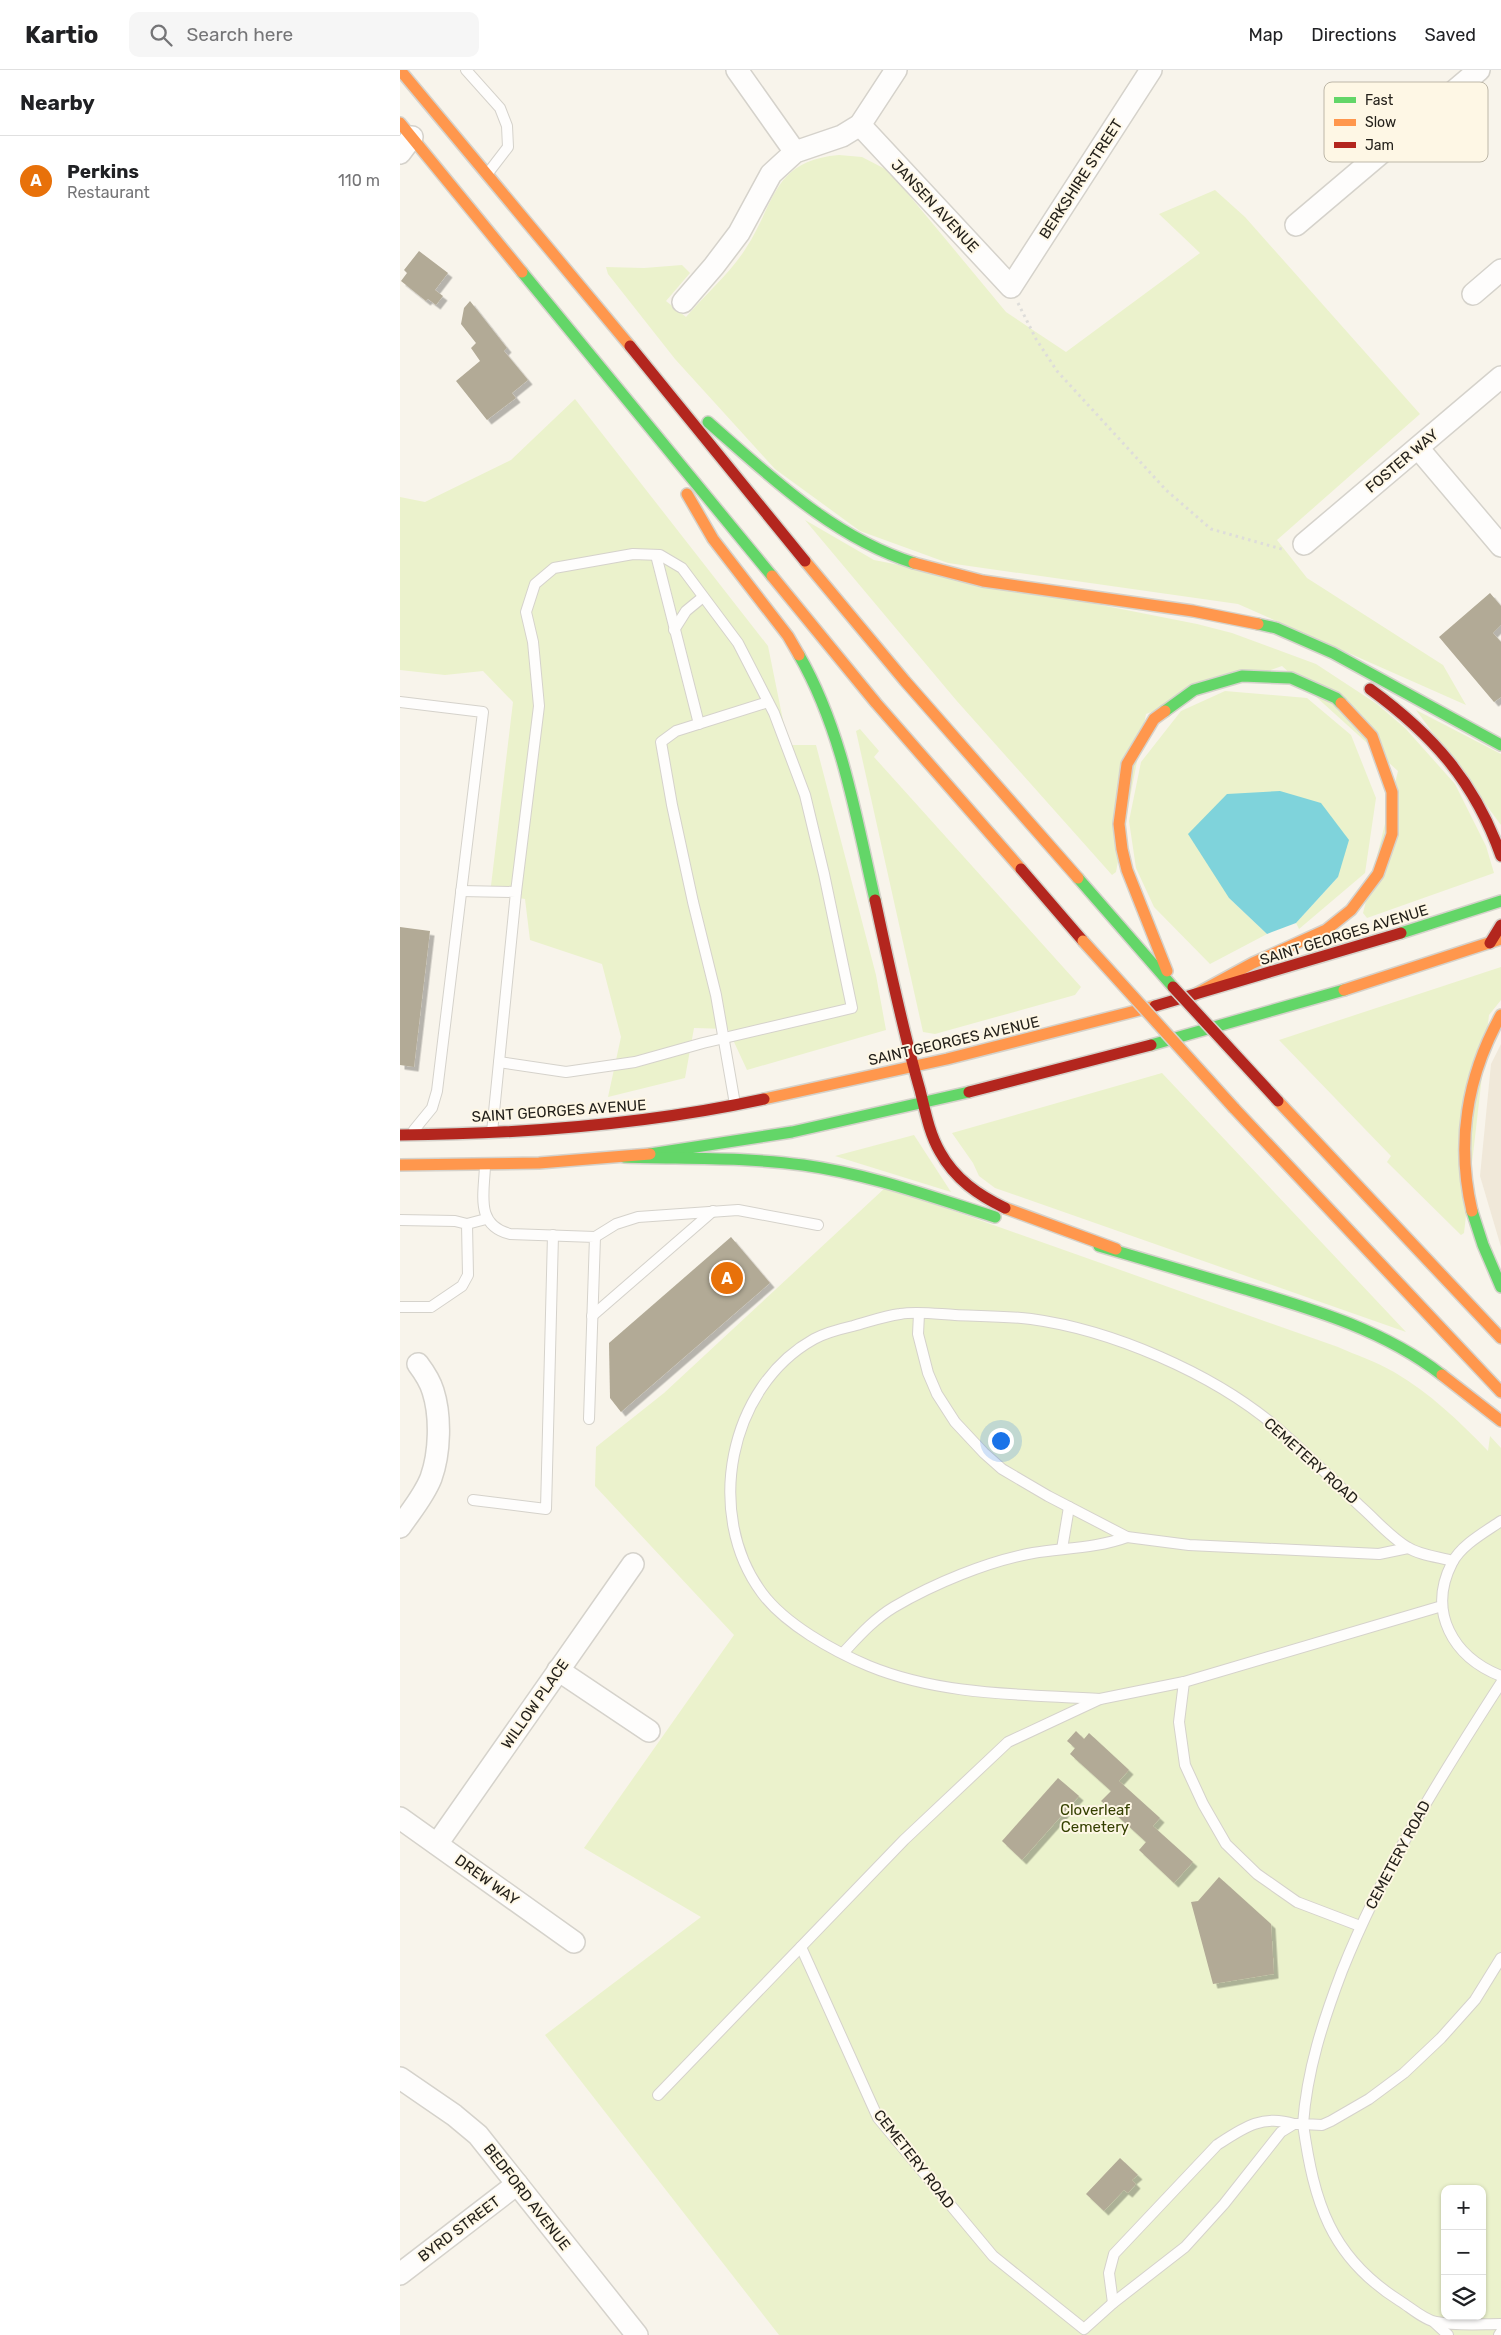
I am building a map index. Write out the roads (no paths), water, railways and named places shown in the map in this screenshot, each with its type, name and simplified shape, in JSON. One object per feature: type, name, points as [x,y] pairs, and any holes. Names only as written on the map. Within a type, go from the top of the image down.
[{"type":"main road","points":[[400,70],[488,174],[849,614],[995,784],[1173,987],[1501,1338]]},
{"type":"main road","points":[[404,137],[652,431],[876,703],[1083,941],[1234,1108],[1501,1392]]},
{"type":"main road","points":[[651,372],[795,498],[848,534],[886,553],[912,563],[964,578],[1193,611],[1276,628],[1315,644],[1501,745]]},
{"type":"main road","points":[[652,431],[712,539],[788,636],[810,674],[827,711],[845,769],[923,1102],[940,1152],[953,1171],[973,1191],[1003,1207],[1116,1249],[1316,1310],[1354,1324],[1390,1341],[1428,1364],[1501,1421]]},
{"type":"main road","points":[[1238,621],[1306,652],[1347,674]]},
{"type":"main road","points":[[1173,987],[1145,912],[1125,866],[1120,836],[1119,807],[1124,779],[1135,750],[1149,726],[1168,705],[1191,690],[1213,680],[1241,675],[1269,675],[1297,680],[1318,688],[1341,702],[1359,720],[1382,755],[1388,771],[1393,798],[1390,842],[1379,872],[1372,885],[1357,904],[1327,930],[1294,947],[1254,963],[1194,995]]},
{"type":"main road","points":[[1360,682],[1408,717],[1447,755],[1476,796],[1491,826],[1501,856]]},
{"type":"main road","name":"SAINT GEORGES AVENUE","points":[[404,1135],[492,1132],[628,1123],[735,1105],[914,1068],[1130,1014],[1337,954],[1501,901]]},
{"type":"main road","points":[[1490,943],[1501,926]]},
{"type":"main road","points":[[400,1165],[556,1163],[624,1157],[719,1145],[834,1124],[1210,1029],[1373,982],[1501,939]]},
{"type":"main road","points":[[1501,1015],[1490,1035],[1474,1079],[1467,1111],[1464,1161],[1474,1219],[1501,1287]]},
{"type":"main road","points":[[865,1078],[866,1090]]},
{"type":"main road","points":[[834,1124],[860,1102]]},
{"type":"main road","points":[[624,1157],[768,1162],[830,1170],[859,1176],[943,1200],[1048,1234],[1116,1249]]},
{"type":"street","points":[[737,70],[795,152]]},
{"type":"street","points":[[683,302],[739,233],[766,182],[779,166],[795,152],[842,136],[860,125],[896,70]]},
{"type":"street","name":"BERKSHIRE STREET","points":[[1011,287],[1151,70]]},
{"type":"street","points":[[1466,82],[1480,70]]},
{"type":"street","name":"JANSEN AVENUE","points":[[860,125],[1011,287]]},
{"type":"street","points":[[1296,225],[1371,162]]},
{"type":"street","points":[[1473,294],[1501,270]]},
{"type":"street","name":"FOSTER WAY","points":[[1304,544],[1501,377]]},
{"type":"street","points":[[1418,448],[1501,546]]},
{"type":"street","points":[[400,1527],[431,1478],[436,1450],[436,1400],[432,1388],[418,1364]]},
{"type":"street","name":"WILLOW PLACE","points":[[437,1844],[633,1564]]},
{"type":"street","points":[[558,1670],[649,1731]]},
{"type":"street","name":"DREW WAY","points":[[400,1818],[574,1942]]},
{"type":"street","name":"BEDFORD AVENUE","points":[[400,2078],[454,2115],[478,2135],[637,2335]]},
{"type":"street","name":"BYRD STREET","points":[[400,2274],[517,2184]]},
{"type":"lane","points":[[466,70],[500,108],[507,126],[508,147],[488,174]]},
{"type":"lane","points":[[492,1132],[499,1062],[516,892],[539,706],[533,642],[526,612],[535,584],[554,568],[633,554],[660,555],[682,568],[738,643],[768,702],[805,795],[824,874],[852,1008],[723,1038],[634,1062],[566,1072],[499,1062]]},
{"type":"lane","points":[[656,555],[699,724]]},
{"type":"lane","points":[[674,630],[686,611],[703,597]]},
{"type":"lane","points":[[400,702],[483,712],[437,1091],[432,1108],[423,1122],[404,1135]]},
{"type":"lane","points":[[735,1105],[716,995],[693,902],[672,805],[661,742],[676,731],[768,702]]},
{"type":"lane","points":[[461,891],[516,892]]},
{"type":"lane","points":[[485,1165],[484,1205],[486,1219],[498,1230],[510,1234],[595,1237],[616,1224],[638,1217],[738,1210],[818,1225]]},
{"type":"lane","points":[[592,1316],[713,1212]]},
{"type":"lane","points":[[400,1220],[455,1221],[467,1224],[486,1219]]},
{"type":"lane","points":[[400,1307],[431,1308],[462,1286],[468,1275],[467,1224]]},
{"type":"lane","points":[[473,1500],[546,1510],[553,1235]]},
{"type":"lane","points":[[589,1419],[595,1237]]},
{"type":"lane","name":"CEMETERY ROAD","points":[[1100,1699],[963,1691],[895,1675],[843,1654],[804,1630],[776,1608],[761,1592],[747,1567],[735,1539],[730,1511],[730,1476],[736,1445],[753,1401],[769,1378],[788,1358],[815,1338],[900,1314],[1029,1319],[1069,1326],[1124,1343],[1184,1368],[1233,1397],[1272,1424],[1408,1548],[1452,1561]]},
{"type":"lane","name":"CEMETERY ROAD","points":[[919,1314],[918,1334],[928,1374],[937,1394],[955,1422],[1002,1469],[1127,1537],[1189,1545],[1379,1554],[1408,1548]]},
{"type":"lane","points":[[1062,1550],[1069,1507]]},
{"type":"lane","points":[[1501,1521],[1473,1540],[1452,1561],[1443,1587],[1442,1606],[1444,1621],[1460,1648],[1472,1661],[1501,1676]]},
{"type":"lane","name":"CEMETERY ROAD","points":[[843,1654],[861,1633],[878,1619],[924,1592],[997,1562],[1031,1554],[1106,1545],[1127,1537]]},
{"type":"lane","name":"CEMETERY ROAD","points":[[658,2095],[904,1840],[1008,1742],[1100,1699],[1184,1682],[1442,1606]]},
{"type":"lane","name":"CEMETERY ROAD","points":[[1184,1682],[1179,1722],[1185,1765],[1203,1804],[1226,1844],[1256,1874],[1297,1902],[1360,1926]]},
{"type":"lane","name":"CEMETERY ROAD","points":[[1448,2335],[1434,2322],[1379,2288],[1351,2261],[1337,2242],[1315,2188],[1298,2124],[1322,2023],[1360,1926],[1402,1843],[1501,1684]]},
{"type":"lane","name":"CEMETERY ROAD","points":[[800,1947],[878,2118],[993,2256],[1087,2332],[1113,2303],[1184,2247],[1224,2204],[1272,2141],[1298,2124]]},
{"type":"lane","points":[[1113,2303],[1109,2273],[1114,2254],[1217,2145],[1237,2132],[1260,2122],[1279,2120],[1298,2124],[1322,2125],[1369,2099],[1404,2073],[1441,2038],[1475,2000],[1501,1958]]},
{"type":"lane","points":[[1434,2322],[1501,2324]]},
{"type":"water","points":[[1280,791],[1321,803],[1349,840],[1338,877],[1296,923],[1267,934],[1229,898],[1188,834],[1227,794]]},
{"type":"place","name":"Perkins","points":[[727,1278]]},
{"type":"park label","name":"Cloverleaf Cemetery","points":[[1095,1818]]}]
